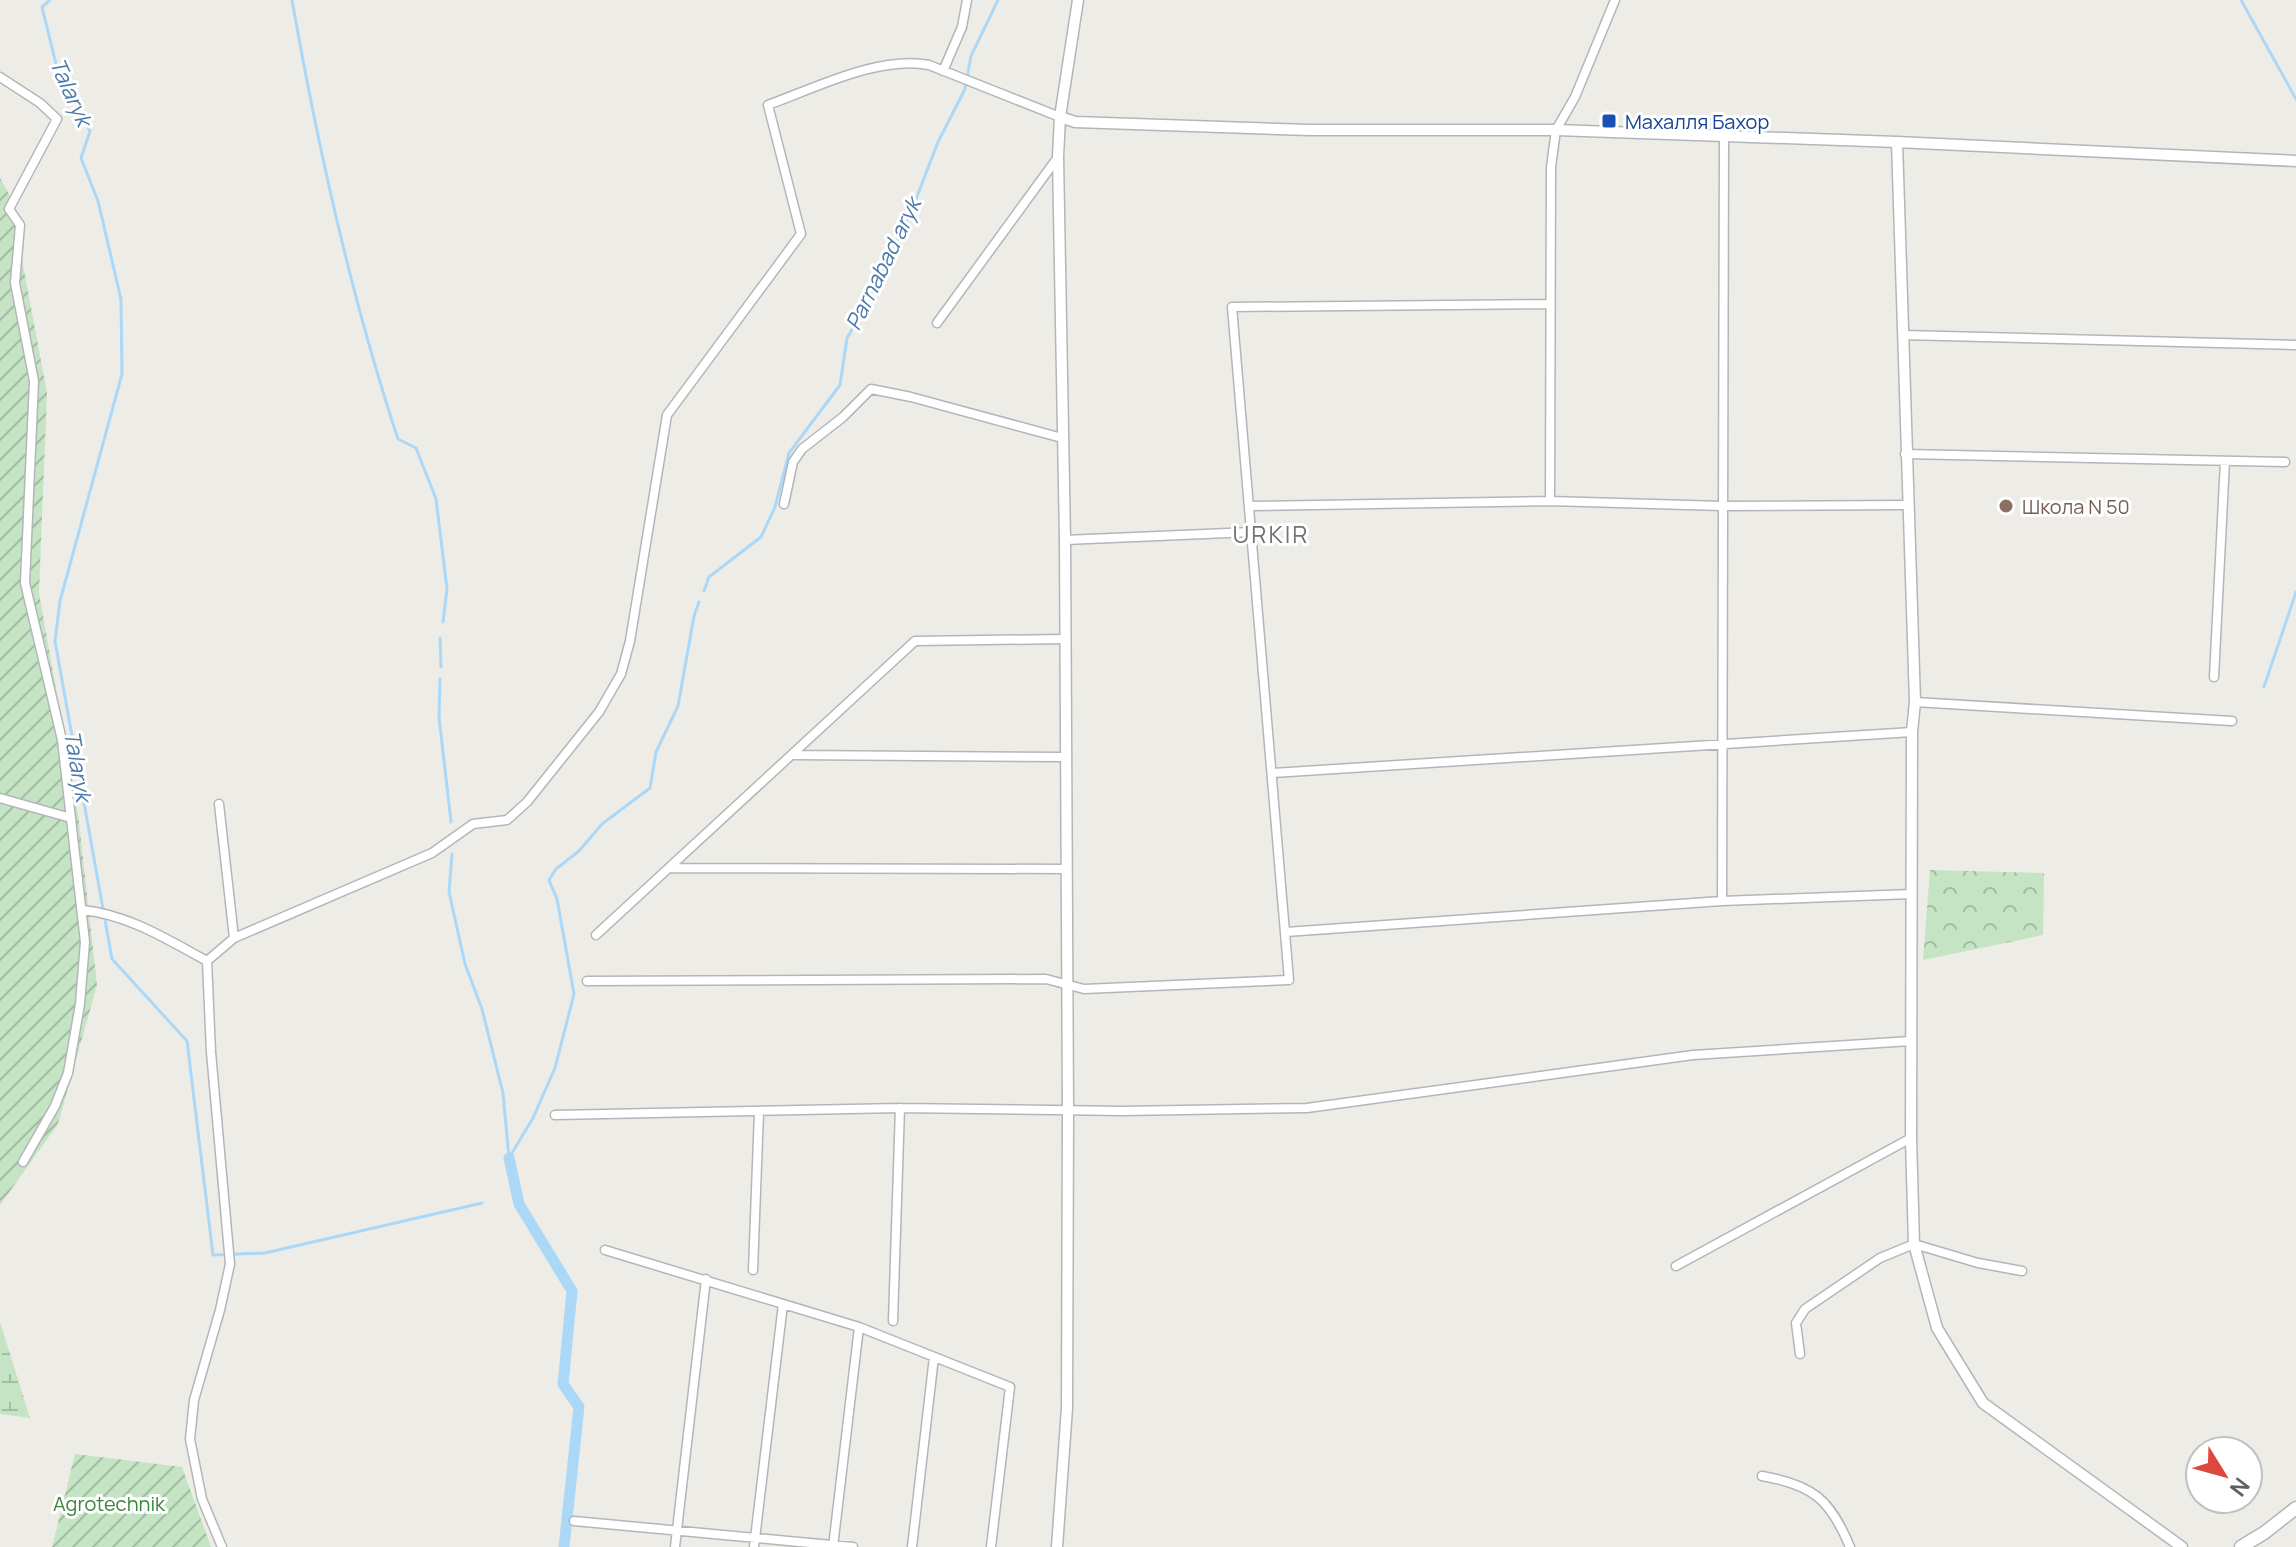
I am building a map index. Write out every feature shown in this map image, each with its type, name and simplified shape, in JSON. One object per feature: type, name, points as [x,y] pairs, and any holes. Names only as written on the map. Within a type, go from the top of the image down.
[{"type":"main road","points":[[2241,1547],[2296,1508]]},
{"type":"street","points":[[943,71],[962,27],[967,0]]},
{"type":"street","points":[[1057,1547],[1067,1408],[1068,1111],[1065,540],[1058,157],[1060,117],[1078,0]]},
{"type":"street","points":[[1550,501],[1551,167],[1556,130],[1575,97],[1615,0]]},
{"type":"street","points":[[207,961],[234,938],[432,853],[473,824],[507,820],[527,802],[599,712],[621,674],[636,609],[667,415],[801,234],[768,105],[858,73],[894,64],[921,63],[1075,122],[1309,130],[1556,130],[2296,161]]},
{"type":"street","points":[[0,77],[40,103],[57,119],[9,209],[20,225],[15,283],[34,381],[25,583],[62,740],[85,942],[80,1004],[68,1073],[55,1106],[23,1162]]},
{"type":"street","points":[[1722,901],[1724,136]]},
{"type":"street","points":[[1897,142],[1915,702],[1912,732],[1911,1041],[1914,1244],[1937,1328],[1983,1403],[2182,1547]]},
{"type":"street","points":[[937,323],[1058,157]]},
{"type":"street","points":[[587,981],[1046,979],[1084,989],[1289,980],[1232,307],[1550,304]]},
{"type":"street","points":[[1903,335],[2296,345]]},
{"type":"street","points":[[784,504],[793,462],[802,449],[843,417],[871,389],[1062,438]]},
{"type":"street","points":[[1905,454],[2285,462]]},
{"type":"street","points":[[2214,677],[2225,461]]},
{"type":"street","points":[[1250,506],[1550,501],[1722,506],[1907,505]]},
{"type":"street","points":[[1065,540],[1251,532]]},
{"type":"street","points":[[596,935],[915,641],[1064,639]]},
{"type":"street","points":[[1915,702],[2232,721]]},
{"type":"street","points":[[1273,773],[1912,732]]},
{"type":"street","points":[[793,755],[1065,757]]},
{"type":"street","points":[[0,798],[71,818]]},
{"type":"street","points":[[219,804],[234,938]]},
{"type":"street","points":[[669,868],[1067,869]]},
{"type":"street","points":[[1286,932],[1722,901],[1912,894]]},
{"type":"street","points":[[83,910],[142,926],[207,961]]},
{"type":"street","points":[[207,961],[211,1052],[230,1264],[194,1400],[190,1439],[197,1484],[222,1547]]},
{"type":"street","points":[[555,1115],[900,1108],[1068,1111],[1307,1108],[1693,1055],[1911,1041]]},
{"type":"street","points":[[893,1321],[900,1108]]},
{"type":"street","points":[[753,1270],[759,1112]]},
{"type":"street","points":[[1676,1266],[1911,1138]]},
{"type":"street","points":[[1800,1354],[1796,1323],[1805,1309],[1880,1258],[1914,1244],[1978,1263],[2022,1271]]},
{"type":"street","points":[[605,1250],[859,1327],[1010,1387],[991,1547]]},
{"type":"street","points":[[675,1547],[706,1279]]},
{"type":"street","points":[[754,1543],[783,1304]]},
{"type":"street","points":[[834,1546],[859,1327]]},
{"type":"street","points":[[912,1547],[934,1357]]},
{"type":"street","points":[[1762,1476],[1792,1481],[1823,1499],[1850,1547]]},
{"type":"street","points":[[574,1521],[677,1529],[754,1543],[853,1547]]},
{"type":"green space","points":[[0,178],[10,196],[47,393],[39,593],[78,813],[97,985],[58,1124],[0,1205]]},
{"type":"green space","points":[[1930,870],[2044,873],[2043,935],[1923,960]]},
{"type":"green space","points":[[0,1322],[30,1418],[0,1414]]},
{"type":"green space","name":"Agrotechnik","points":[[75,1454],[182,1467],[211,1547],[52,1547]]},
{"type":"waterway","name":"Talaryk","points":[[50,0],[42,7],[56,64],[90,131],[81,158],[98,201],[121,299],[122,374],[60,601],[55,641],[112,959],[187,1041],[213,1255],[265,1253],[482,1203]]},
{"type":"waterway","points":[[292,0],[325,166],[365,331],[398,439],[416,448],[436,499],[447,589],[443,622]]},
{"type":"waterway","name":"Parnabad aryk","points":[[704,591],[709,577],[761,537],[775,507],[789,453],[840,385],[847,338],[867,304],[911,212],[938,142],[965,89],[971,56],[998,0]]},
{"type":"waterway","points":[[2241,0],[2296,99]]},
{"type":"waterway","points":[[2264,687],[2296,592]]},
{"type":"waterway","name":"Parnabad aryk","points":[[509,1158],[533,1118],[555,1068],[574,994],[557,899],[549,880],[556,869],[579,851],[602,824],[650,788],[656,752],[678,706],[699,602]]},
{"type":"waterway","points":[[440,638],[441,667]]},
{"type":"waterway","points":[[440,679],[439,717],[451,822]]},
{"type":"waterway","points":[[452,854],[449,892],[465,964],[482,1009],[503,1093],[509,1158]]},
{"type":"waterway","name":"Parnabad aryk","points":[[509,1158],[519,1204],[572,1291],[563,1384],[579,1407],[564,1547]]},
{"type":"place","name":"Махалля Бахор","points":[[1609,121]]},
{"type":"place","name":"Школа N 50","points":[[2006,506]]},
{"type":"district","name":"URKIR","points":[[1271,533]]}]
